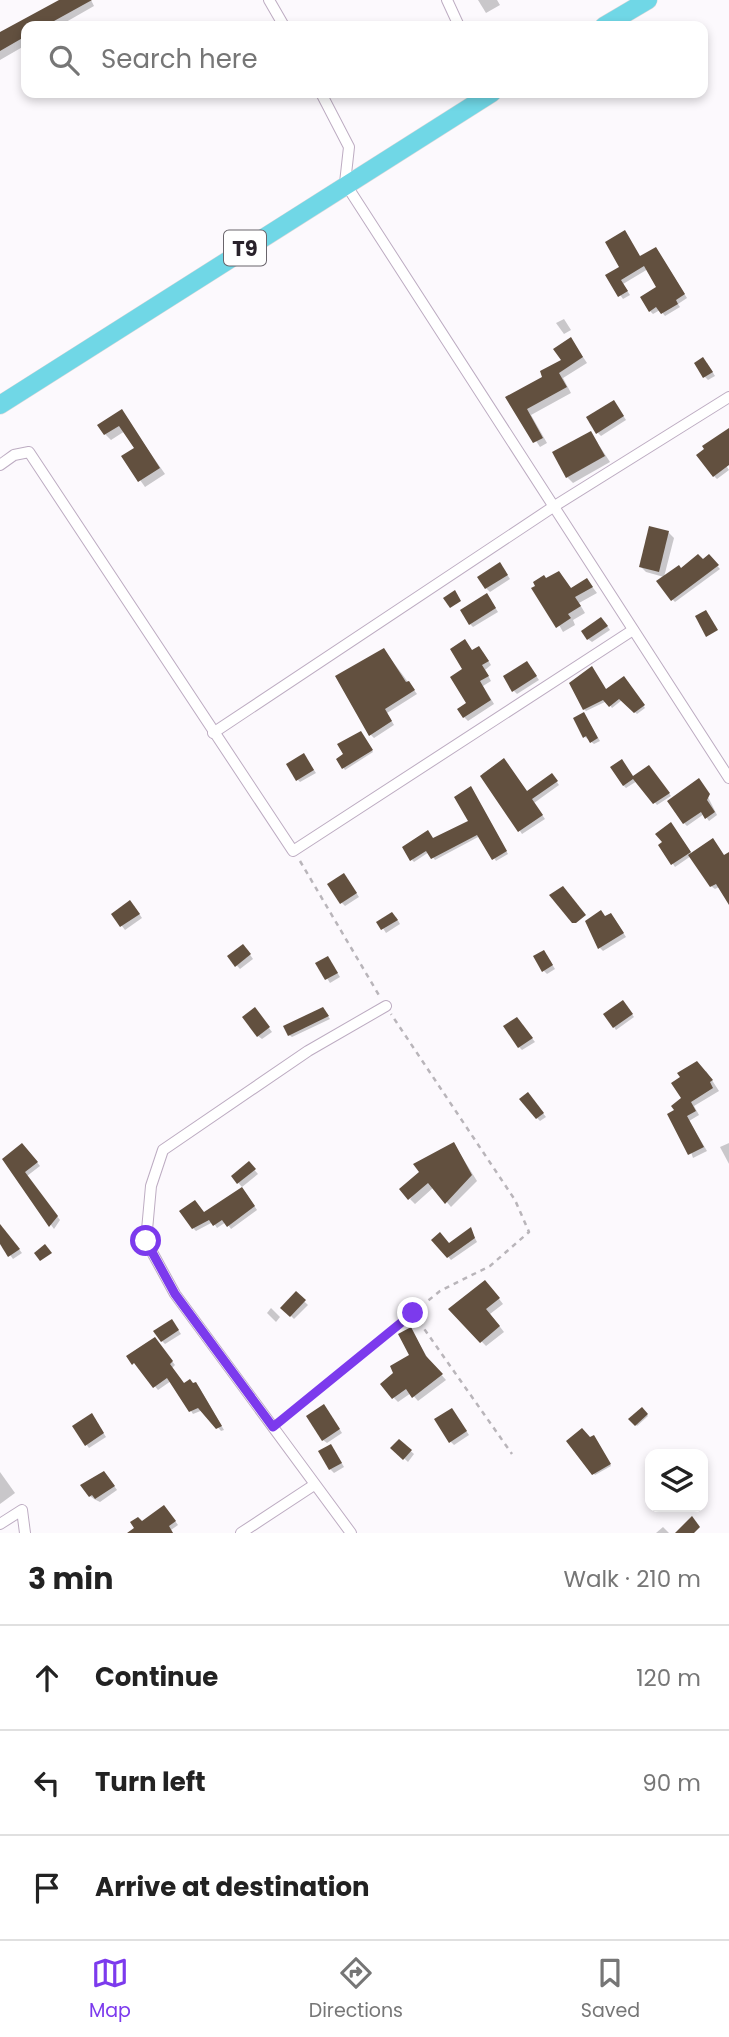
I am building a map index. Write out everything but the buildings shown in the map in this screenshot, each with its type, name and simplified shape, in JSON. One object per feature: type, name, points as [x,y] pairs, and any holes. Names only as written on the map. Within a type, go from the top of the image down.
[{"type":"highway","points":[[612,21],[648,0]]},
{"type":"highway","name":"T9","points":[[0,405],[345,183],[483,98]]},
{"type":"street","points":[[269,0],[281,21]]},
{"type":"street","points":[[447,0],[457,21]]},
{"type":"street","points":[[324,98],[349,147],[345,183],[729,778]]},
{"type":"street","points":[[213,733],[553,507],[729,397]]},
{"type":"street","points":[[0,465],[14,455],[29,452],[293,850],[634,630]]},
{"type":"street","points":[[351,1533],[175,1294],[146,1241],[151,1186],[163,1150],[308,1051],[386,1006]]},
{"type":"street","points":[[242,1533],[314,1485]]},
{"type":"street","points":[[0,1524],[22,1510],[24,1533]]},
{"type":"path","points":[[273,1427],[440,1291],[490,1266],[529,1232],[515,1200],[486,1158]]},
{"type":"path","points":[[413,1313],[512,1454]]},
{"type":"route","points":[[146,1241],[175,1294],[273,1427],[413,1313]]}]
